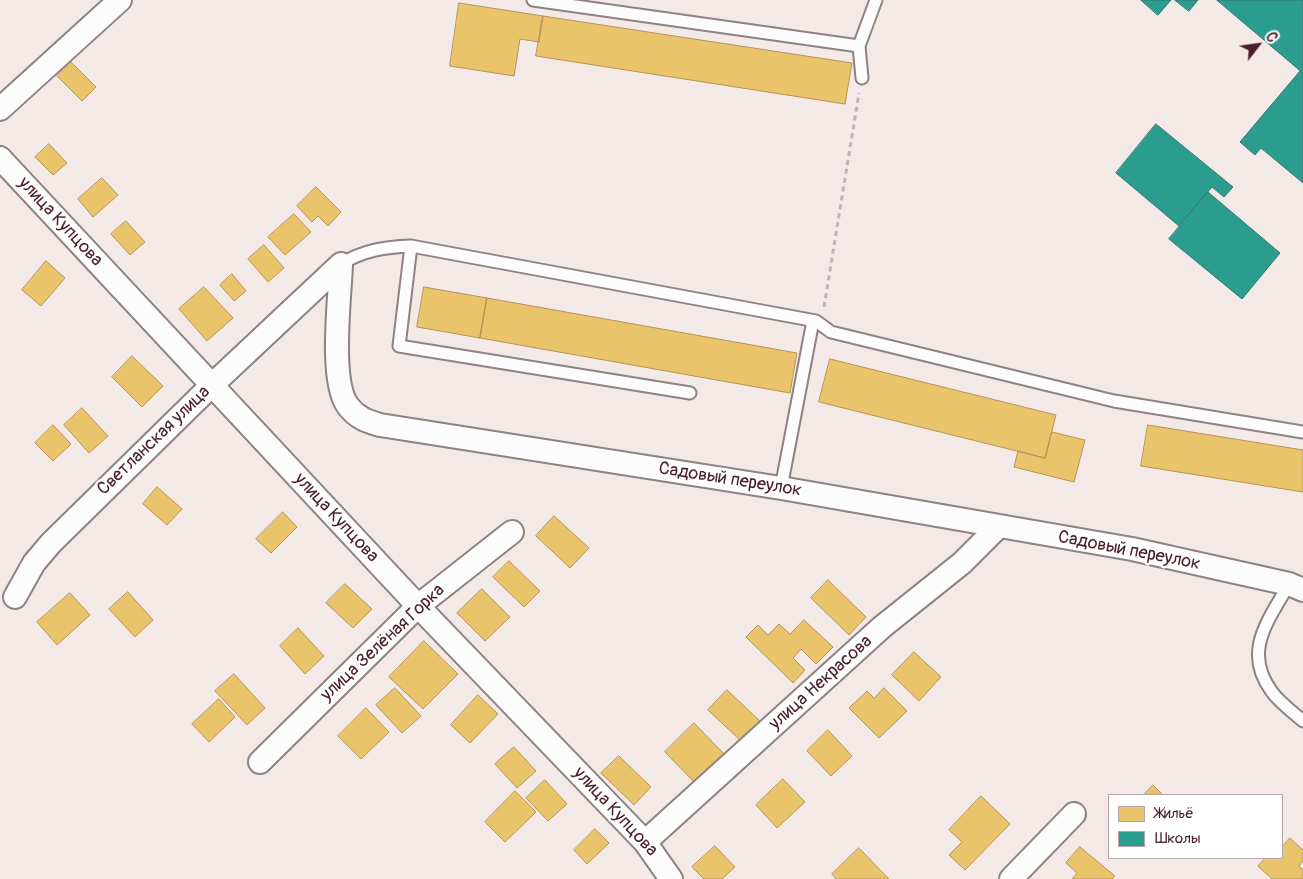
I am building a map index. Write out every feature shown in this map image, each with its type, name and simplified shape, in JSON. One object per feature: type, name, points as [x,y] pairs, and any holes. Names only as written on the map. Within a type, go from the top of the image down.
[{"type":"street","points":[[0,109],[120,0]]},
{"type":"street","name":"улица Купцова","points":[[0,158],[418,606],[645,842],[671,879]]},
{"type":"street","name":"Светланская улица","points":[[15,597],[34,563],[51,543],[212,385],[341,264]]},
{"type":"street","name":"Садовый переулок","points":[[341,264],[337,368],[340,389],[347,406],[361,419],[390,427],[781,488],[1132,549],[1296,587]]},
{"type":"street","name":"улица Некрасова","points":[[645,842],[882,627],[962,563],[998,527]]},
{"type":"street","name":"улица Зелёная Горка","points":[[260,762],[418,606],[512,532]]},
{"type":"street","points":[[1011,879],[1074,814]]},
{"type":"lane","points":[[533,0],[859,46]]},
{"type":"lane","points":[[862,78],[859,46],[876,0]]},
{"type":"lane","points":[[411,246],[399,346],[690,392]]},
{"type":"lane","points":[[341,264],[358,254],[380,248],[411,246],[818,323],[832,332],[1114,401],[1303,432]]},
{"type":"lane","points":[[781,488],[812,326],[818,323]]},
{"type":"lane","points":[[1296,587],[1258,644],[1258,663],[1263,679],[1273,694],[1303,721]]},
{"type":"path","points":[[818,323],[862,78]]},
{"type":"building: Жильё","points":[[459,3],[543,16],[539,42],[520,39],[514,76],[450,66]]},
{"type":"building: Жильё","points":[[543,16],[852,63],[845,104],[536,56]]},
{"type":"building: Жильё","points":[[71,62],[96,87],[82,101],[57,76]]},
{"type":"building: Жильё","points":[[49,144],[67,163],[53,175],[35,157]]},
{"type":"building: Жильё","points":[[102,178],[118,195],[93,217],[78,199]]},
{"type":"building: Жильё","points":[[316,187],[341,212],[328,226],[318,216],[312,222],[297,206]]},
{"type":"building: Жильё","points":[[294,214],[311,232],[285,255],[268,237]]},
{"type":"building: Жильё","points":[[126,221],[145,242],[130,255],[111,234]]},
{"type":"building: Жильё","points":[[264,245],[284,268],[268,282],[248,259]]},
{"type":"building: Жильё","points":[[46,261],[65,278],[41,306],[22,290]]},
{"type":"building: Жильё","points":[[232,274],[246,291],[234,301],[220,285]]},
{"type":"building: Жильё","points":[[204,287],[233,318],[207,341],[179,309]]},
{"type":"building: Жильё","points":[[424,287],[487,298],[480,338],[417,327]]},
{"type":"building: Жильё","points":[[487,298],[797,353],[790,393],[480,338]]},
{"type":"building: Жильё","points":[[132,356],[163,386],[142,407],[112,377]]},
{"type":"building: Жильё","points":[[830,359],[1056,415],[1045,458],[819,402]]},
{"type":"building: Жильё","points":[[82,408],[108,436],[89,453],[64,425]]},
{"type":"building: Жильё","points":[[53,425],[71,444],[53,461],[35,443]]},
{"type":"building: Жильё","points":[[1148,425],[1303,450],[1303,492],[1141,466]]},
{"type":"building: Жильё","points":[[1052,432],[1085,440],[1074,482],[1014,467],[1018,451],[1045,458]]},
{"type":"building: Жильё","points":[[157,487],[182,509],[167,525],[143,504]]},
{"type":"building: Жильё","points":[[283,512],[297,527],[271,553],[256,539]]},
{"type":"building: Жильё","points":[[554,516],[589,548],[570,568],[536,536]]},
{"type":"building: Жильё","points":[[509,561],[540,591],[524,607],[493,577]]},
{"type":"building: Жильё","points":[[828,580],[866,617],[849,635],[811,598]]},
{"type":"building: Жильё","points":[[345,584],[372,609],[353,628],[326,603]]},
{"type":"building: Жильё","points":[[482,589],[510,617],[485,641],[457,613]]},
{"type":"building: Жильё","points":[[128,592],[153,620],[135,637],[109,609]]},
{"type":"building: Жильё","points":[[70,593],[90,615],[57,645],[37,622]]},
{"type":"building: Жильё","points":[[804,620],[833,647],[816,664],[801,649],[793,658],[805,670],[793,683],[746,637],[758,625],[768,635],[779,624],[790,634]]},
{"type":"building: Жильё","points":[[298,628],[324,656],[305,674],[280,646]]},
{"type":"building: Жильё","points":[[424,641],[458,674],[423,709],[389,677]]},
{"type":"building: Жильё","points":[[914,652],[941,677],[919,701],[892,675]]},
{"type":"building: Жильё","points":[[234,674],[265,708],[247,725],[215,691]]},
{"type":"building: Жильё","points":[[395,688],[421,716],[402,733],[376,705]]},
{"type":"building: Жильё","points":[[884,688],[907,711],[879,738],[849,708],[867,691],[874,698]]},
{"type":"building: Жильё","points":[[727,690],[761,722],[742,742],[708,710]]},
{"type":"building: Жильё","points":[[478,695],[498,714],[470,743],[451,725]]},
{"type":"building: Жильё","points":[[219,699],[235,717],[209,742],[192,724]]},
{"type":"building: Жильё","points":[[366,708],[389,732],[361,759],[338,736]]},
{"type":"building: Жильё","points":[[694,723],[727,757],[697,785],[665,752]]},
{"type":"building: Жильё","points":[[828,730],[852,756],[831,776],[807,751]]},
{"type":"building: Жильё","points":[[514,747],[536,771],[517,788],[495,764]]},
{"type":"building: Жильё","points":[[619,756],[651,787],[634,805],[601,773]]},
{"type":"building: Жильё","points":[[783,779],[805,802],[777,828],[756,805]]},
{"type":"building: Жильё","points":[[545,780],[567,804],[548,821],[526,798]]},
{"type":"building: Жильё","points":[[1153,785],[1162,794],[1145,794]]},
{"type":"building: Жильё","points":[[515,791],[536,812],[505,842],[485,822]]},
{"type":"building: Жильё","points":[[981,796],[1010,824],[965,870],[949,855],[962,842],[949,830]]},
{"type":"building: Жильё","points":[[595,829],[609,843],[587,864],[574,850]]},
{"type":"building: Жильё","points":[[1290,838],[1303,850],[1303,861],[1299,866],[1303,870],[1303,879],[1272,879],[1258,866],[1264,859],[1283,859],[1283,846]]},
{"type":"building: Жильё","points":[[715,846],[735,867],[722,879],[704,879],[692,867]]},
{"type":"building: Жильё","points":[[1080,847],[1115,876],[1112,879],[1072,879],[1077,873],[1066,863]]},
{"type":"building: Жильё","points":[[859,848],[889,879],[836,879],[832,874]]},
{"type":"building: Школы","points":[[1141,0],[1171,0],[1158,15]]},
{"type":"building: Школы","points":[[1175,0],[1198,0],[1189,11]]},
{"type":"building: Школы","points":[[1217,0],[1303,0],[1303,183],[1261,148],[1255,155],[1240,142],[1300,71]]},
{"type":"building: Школы","points":[[1156,124],[1233,187],[1224,197],[1212,187],[1179,226],[1116,173]]},
{"type":"building: Школы","points":[[1208,192],[1280,253],[1242,299],[1169,239]]}]
